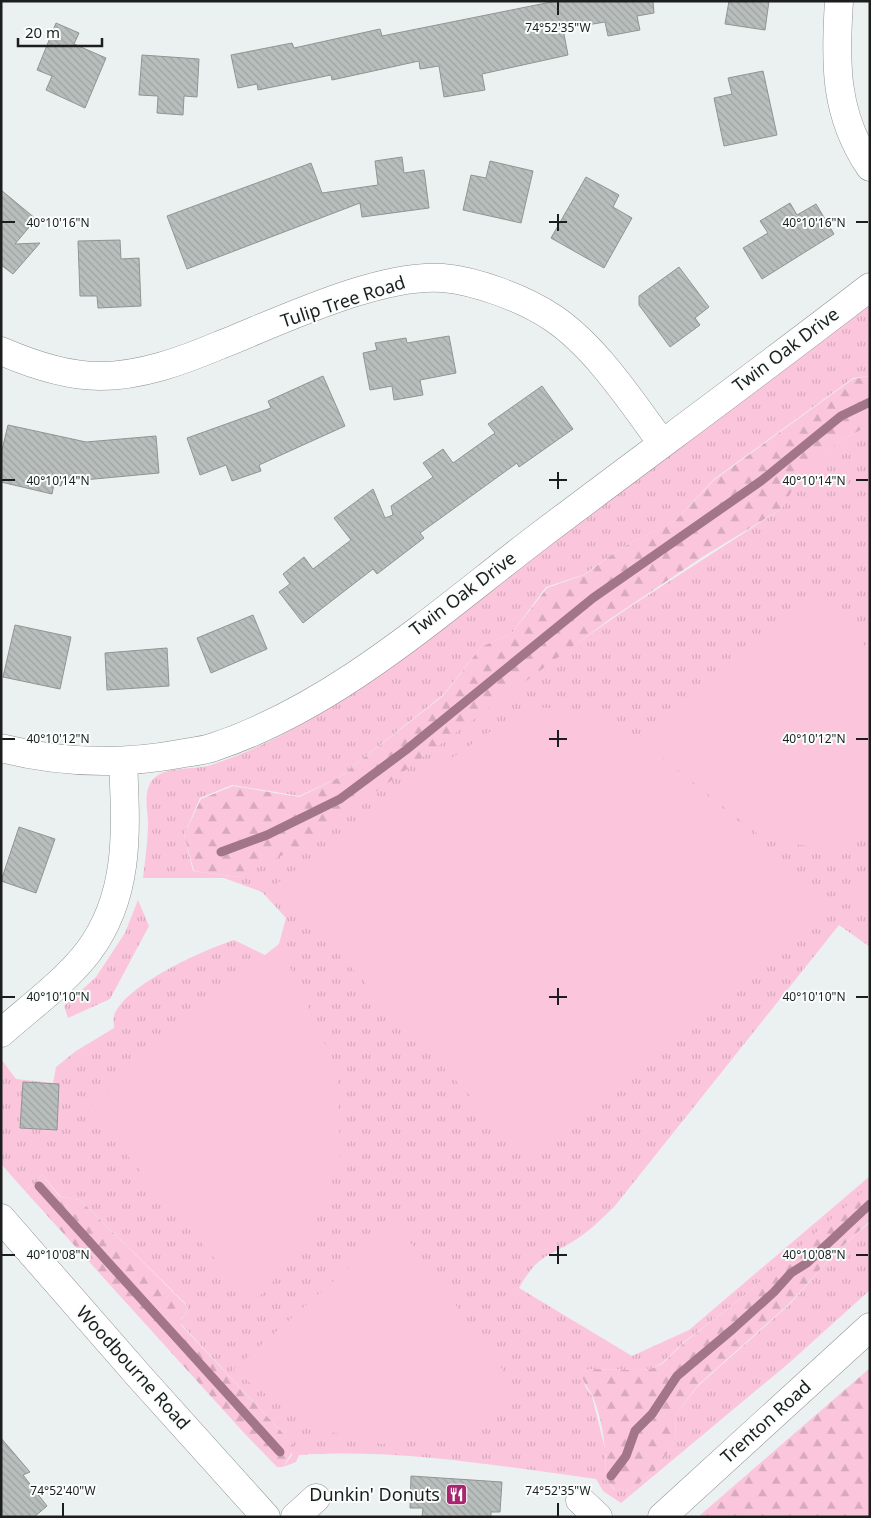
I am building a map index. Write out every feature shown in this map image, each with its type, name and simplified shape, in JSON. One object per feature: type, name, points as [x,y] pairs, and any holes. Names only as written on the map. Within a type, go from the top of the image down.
[{"type":"street","points":[[839,1],[835,55],[837,84],[851,128],[870,167]]},
{"type":"street","name":"Tulip Tree Road","points":[[1,351],[25,361],[74,373],[100,376],[147,371],[202,352],[323,304],[390,283],[443,278],[508,295],[552,317],[573,334],[610,375],[662,443]]},
{"type":"street","name":"Twin Oak Drive","points":[[1,748],[34,756],[68,760],[148,760],[211,748],[260,730],[319,700],[408,636],[870,287]]},
{"type":"street","points":[[1,1033],[54,986],[87,953],[106,922],[121,881],[126,827],[124,761]]},
{"type":"street","name":"Woodbourne Road","points":[[1,1218],[139,1376],[266,1517]]},
{"type":"street","name":"Trenton Road","points":[[662,1517],[870,1327]]},
{"type":"street","points":[[295,1517],[316,1498]]},
{"type":"green space","points":[[870,304],[870,376],[853,378],[714,479],[675,521],[621,548],[583,575],[546,587],[512,633],[481,647],[443,695],[338,778],[299,796],[232,785],[200,798],[184,835],[193,871],[239,877],[628,608],[781,509],[802,473],[838,442],[870,425],[870,947],[839,925],[614,1207],[585,1233],[540,1261],[526,1276],[519,1288],[632,1356],[689,1330],[870,1176],[870,1185],[856,1199],[739,1300],[685,1341],[662,1363],[651,1369],[590,1369],[582,1372],[585,1386],[592,1396],[605,1449],[606,1479],[614,1490],[631,1489],[654,1472],[675,1442],[676,1414],[698,1386],[790,1304],[833,1255],[870,1222],[870,1290],[789,1363],[621,1503],[603,1491],[596,1479],[411,1456],[336,1453],[299,1455],[296,1462],[283,1467],[292,1455],[292,1443],[181,1324],[181,1320],[188,1310],[186,1304],[80,1200],[61,1197],[42,1175],[25,1191],[1,1164],[1,1059],[16,1079],[53,1083],[56,1067],[76,1051],[114,1028],[114,1016],[121,1004],[148,981],[185,960],[234,940],[265,955],[279,944],[286,918],[262,892],[224,878],[143,878],[148,831],[147,795],[153,779],[167,771],[211,765],[251,750],[308,720],[363,686]]},
{"type":"green space","points":[[870,376],[870,425],[838,442],[803,473],[781,509],[704,556],[610,619],[308,842],[239,877],[194,871],[184,835],[201,799],[233,786],[299,797],[338,778],[443,696],[481,647],[512,633],[547,588],[584,575],[621,548],[675,521],[714,480],[853,379]]},
{"type":"green space","points":[[821,593],[870,652],[870,832],[838,850],[765,840],[638,738]]},
{"type":"green space","points":[[526,707],[588,710],[829,908],[532,1163],[275,885],[364,818]]},
{"type":"green space","points":[[870,867],[870,915],[846,896]]},
{"type":"green space","points":[[138,900],[149,926],[110,999],[68,1018],[64,1006],[96,977],[125,933]]},
{"type":"green space","points":[[281,947],[338,1073],[340,1160],[309,1239],[253,1304],[88,1109]]},
{"type":"green space","points":[[42,1175],[60,1197],[80,1200],[186,1305],[188,1310],[181,1319],[181,1325],[292,1443],[294,1449],[283,1467],[277,1467],[245,1434],[25,1191]]},
{"type":"green space","points":[[870,1185],[870,1221],[833,1255],[789,1304],[698,1385],[676,1414],[675,1442],[654,1472],[631,1489],[615,1490],[606,1479],[605,1448],[600,1417],[593,1397],[583,1379],[582,1372],[590,1369],[651,1369],[662,1364],[686,1341],[739,1300]]},
{"type":"green space","points":[[397,1224],[523,1398],[456,1436],[381,1444],[310,1427],[233,1370]]},
{"type":"green space","points":[[870,1368],[870,1517],[698,1517]]},
{"type":"building","points":[[556,1],[653,1],[654,13],[637,16],[640,30],[608,36],[605,22],[563,29],[568,55],[482,74],[485,90],[444,97],[439,66],[420,69],[419,61],[332,80],[331,75],[258,90],[257,84],[238,88],[231,55],[292,43],[294,48],[380,29],[382,36]]},
{"type":"building","points":[[729,1],[769,1],[765,30],[725,24]]},
{"type":"building","points":[[56,23],[79,33],[74,44],[106,58],[85,108],[46,90],[52,76],[37,70]]},
{"type":"building","points":[[142,55],[199,59],[197,97],[184,96],[183,115],[157,113],[158,96],[139,95]]},
{"type":"building","points":[[763,71],[777,135],[724,146],[714,98],[732,94],[728,78]]},
{"type":"building","points":[[402,157],[404,173],[424,170],[429,208],[362,217],[360,203],[187,269],[167,216],[311,163],[322,193],[378,185],[375,161]]},
{"type":"building","points":[[490,161],[533,171],[521,223],[463,210],[471,175],[486,178]]},
{"type":"building","points":[[586,177],[619,195],[613,207],[632,218],[604,268],[551,238]]},
{"type":"building","points":[[1,190],[36,219],[15,244],[40,243],[13,274],[1,265]]},
{"type":"building","points":[[790,203],[797,215],[816,204],[834,234],[762,279],[743,248],[768,233],[760,221]]},
{"type":"building","points":[[120,240],[121,259],[139,258],[141,306],[98,308],[97,296],[80,296],[78,241]]},
{"type":"building","points":[[679,267],[709,307],[695,318],[700,325],[670,347],[639,305],[639,296]]},
{"type":"building","points":[[449,336],[456,373],[420,380],[423,395],[394,400],[392,386],[370,390],[363,353],[377,350],[375,343],[406,338],[407,343]]},
{"type":"building","points":[[323,376],[345,426],[259,465],[261,471],[232,481],[226,465],[200,475],[187,438],[271,408],[268,401]]},
{"type":"building","points":[[542,386],[573,429],[519,467],[517,463],[420,533],[424,538],[377,574],[373,569],[303,623],[279,592],[290,584],[283,574],[304,557],[313,569],[351,540],[334,518],[373,489],[385,518],[393,515],[391,506],[433,477],[423,463],[443,449],[453,463],[495,433],[488,424]]},
{"type":"building","points":[[8,425],[86,442],[156,436],[159,473],[62,482],[61,486],[54,484],[52,494],[1,482],[1,454]]},
{"type":"building","points":[[253,615],[267,649],[211,673],[197,638]]},
{"type":"building","points":[[15,625],[71,637],[60,689],[3,677]]},
{"type":"building","points":[[167,648],[169,686],[107,690],[105,653]]},
{"type":"building","points":[[19,827],[55,839],[36,893],[1,881]]},
{"type":"building","points":[[23,1082],[59,1084],[57,1130],[20,1128]]},
{"type":"building","points":[[1,1438],[30,1472],[23,1475],[47,1506],[34,1517],[1,1517]]},
{"type":"building","name":"Dunkin' Donuts","points":[[411,1476],[502,1482],[500,1512],[491,1512],[491,1517],[422,1517],[423,1508],[410,1508]]},
{"type":"waterway","points":[[221,852],[267,835],[340,799],[406,750],[593,598],[761,481],[841,416],[870,402]]},
{"type":"waterway","points":[[39,1186],[280,1452]]},
{"type":"waterway","points":[[611,1476],[626,1456],[635,1431],[652,1414],[677,1376],[733,1329],[774,1292],[791,1273],[807,1263],[870,1204]]},
{"type":"place","name":"Dunkin' Donuts","points":[[456,1495]]}]
